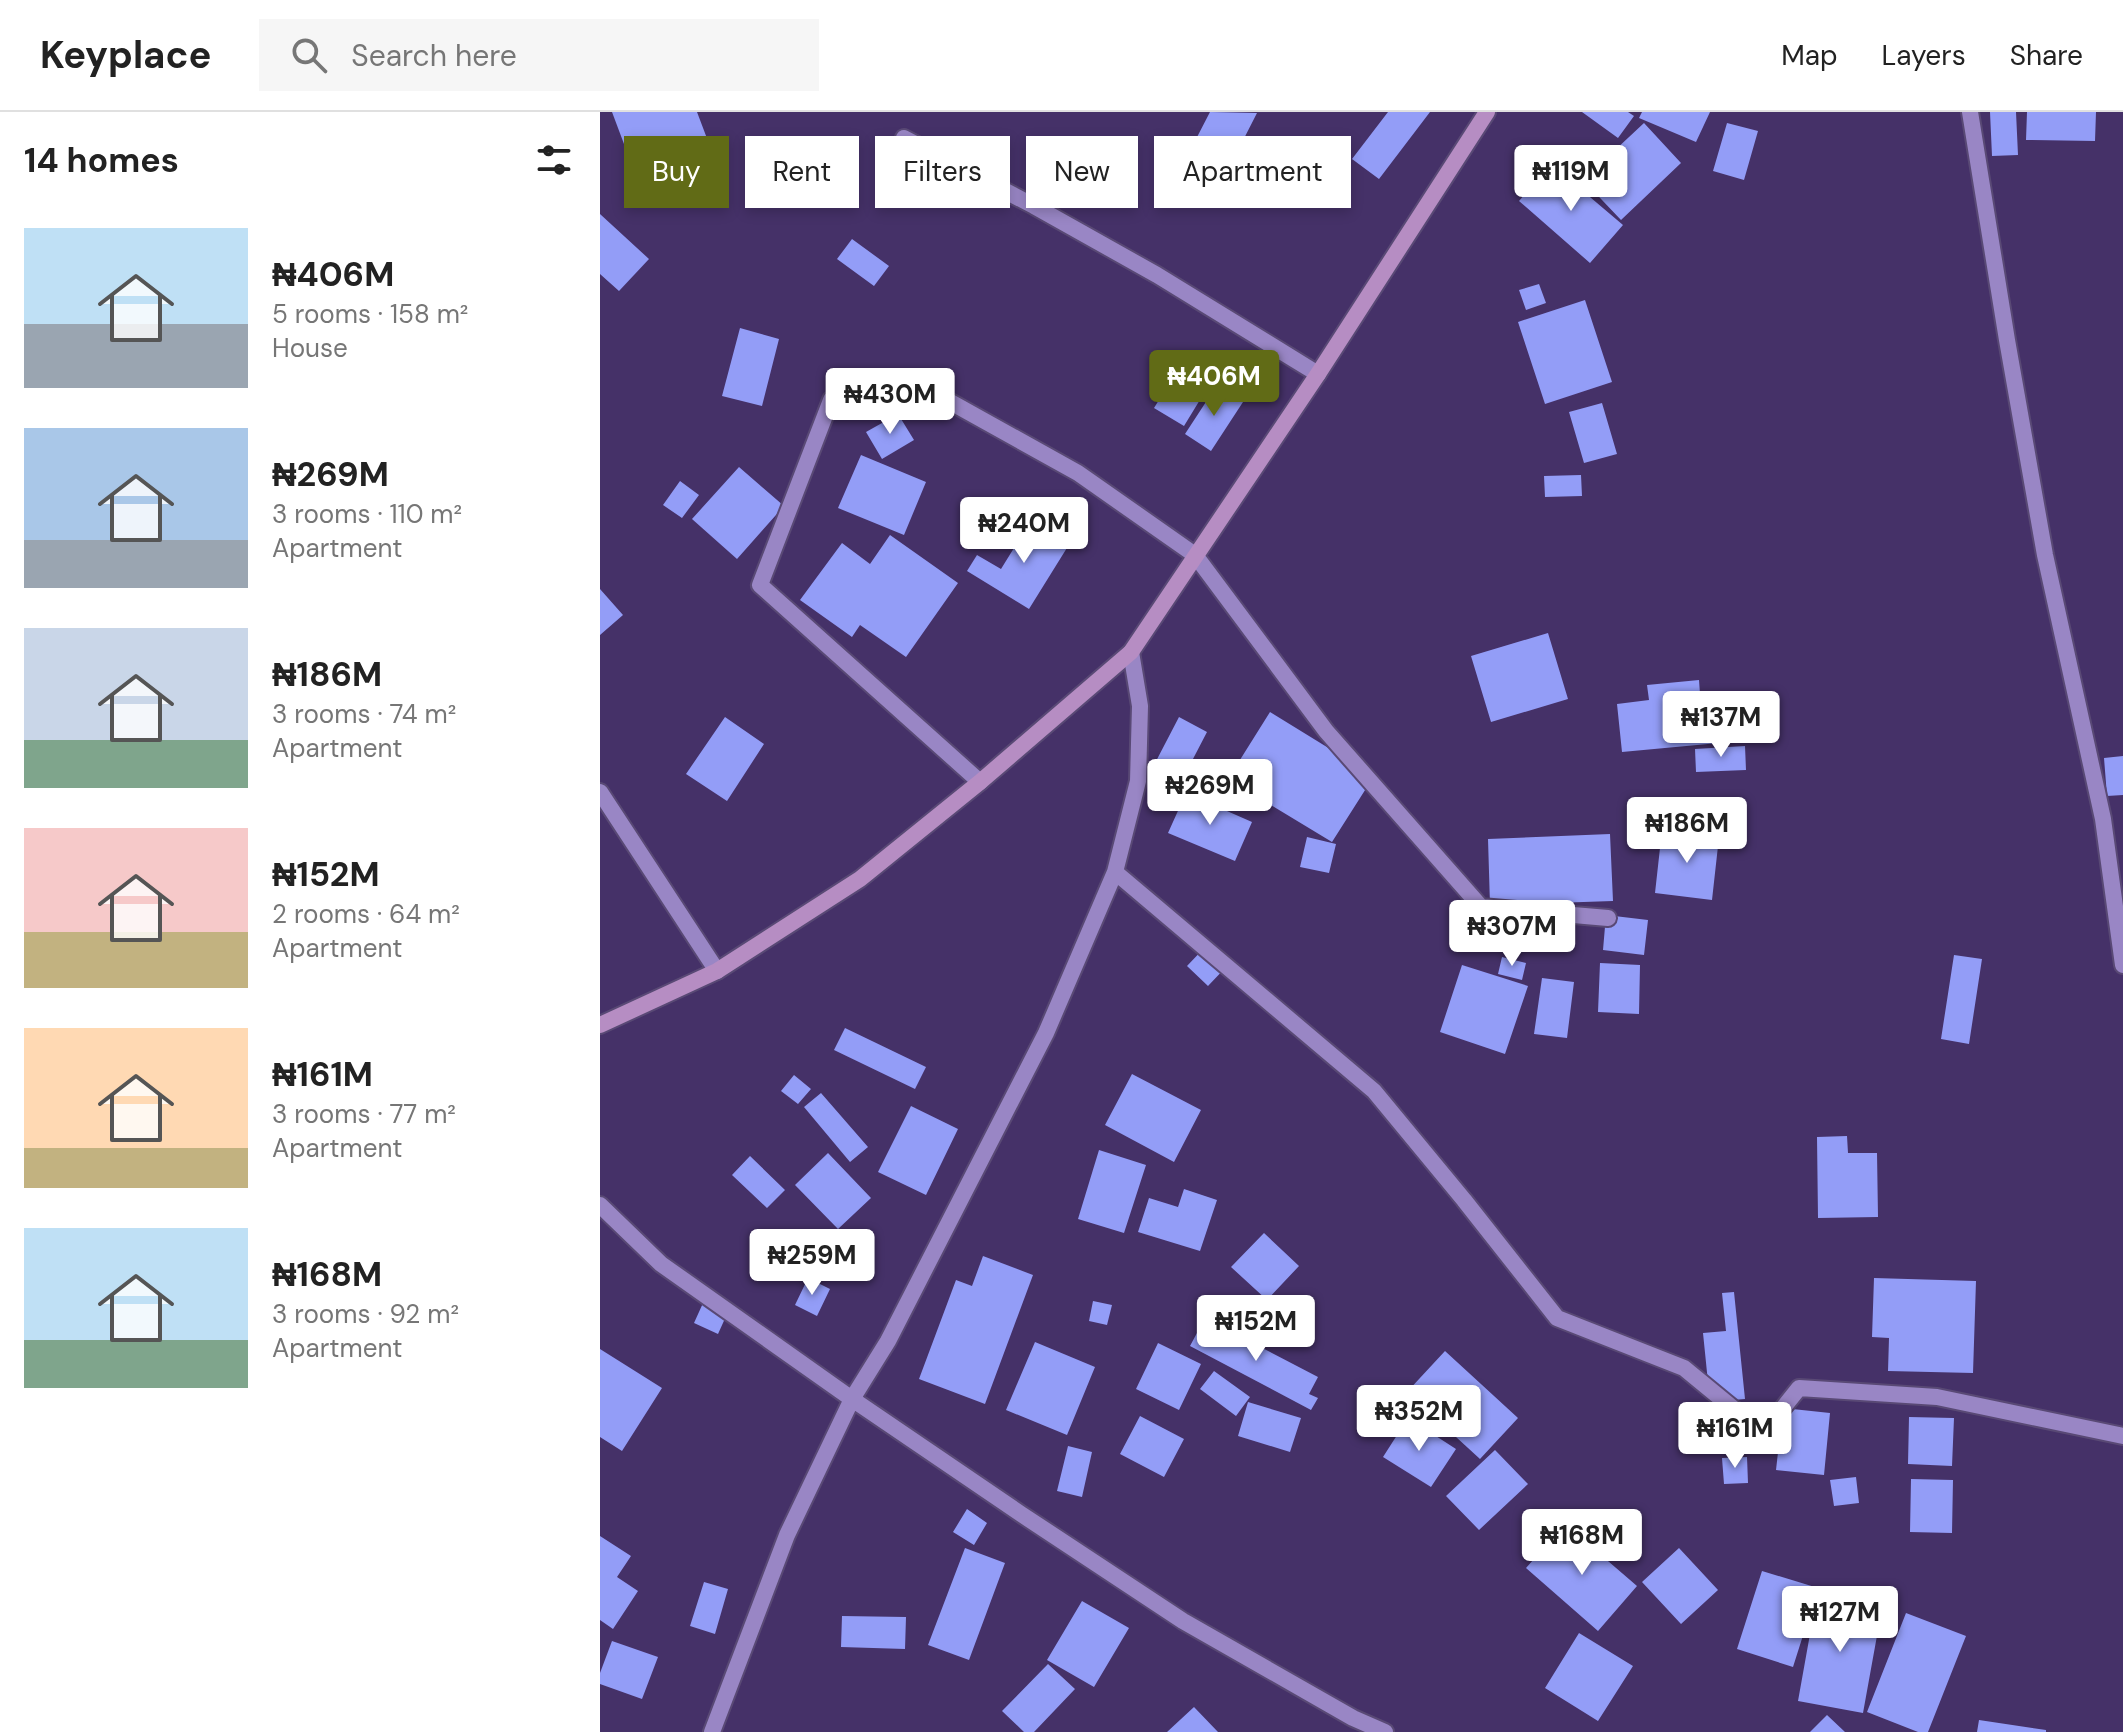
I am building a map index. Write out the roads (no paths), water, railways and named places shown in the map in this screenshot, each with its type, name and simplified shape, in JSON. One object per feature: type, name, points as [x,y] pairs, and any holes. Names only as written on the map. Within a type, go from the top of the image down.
[{"type":"main road","points":[[600,1025],[717,971],[860,879],[980,782],[1131,652],[1318,374],[1487,112]]},
{"type":"street","points":[[1970,112],[2045,555],[2103,819],[2123,965]]},
{"type":"street","points":[[1010,193],[1157,275],[1318,374]]},
{"type":"street","points":[[980,782],[760,585],[831,400],[927,389],[1078,473],[1195,555],[1326,731],[1481,907],[1608,918]]},
{"type":"street","points":[[712,1732],[787,1535],[852,1399],[888,1341],[1046,1033],[1115,872],[1138,781],[1140,706],[1131,652]]},
{"type":"street","points":[[600,792],[717,971]]},
{"type":"street","points":[[1115,872],[1374,1091],[1557,1318],[1684,1368],[1763,1433],[1799,1388],[1937,1397],[2123,1436]]},
{"type":"street","points":[[600,1205],[661,1264],[852,1399],[1183,1621],[1353,1718],[1385,1732]]}]
